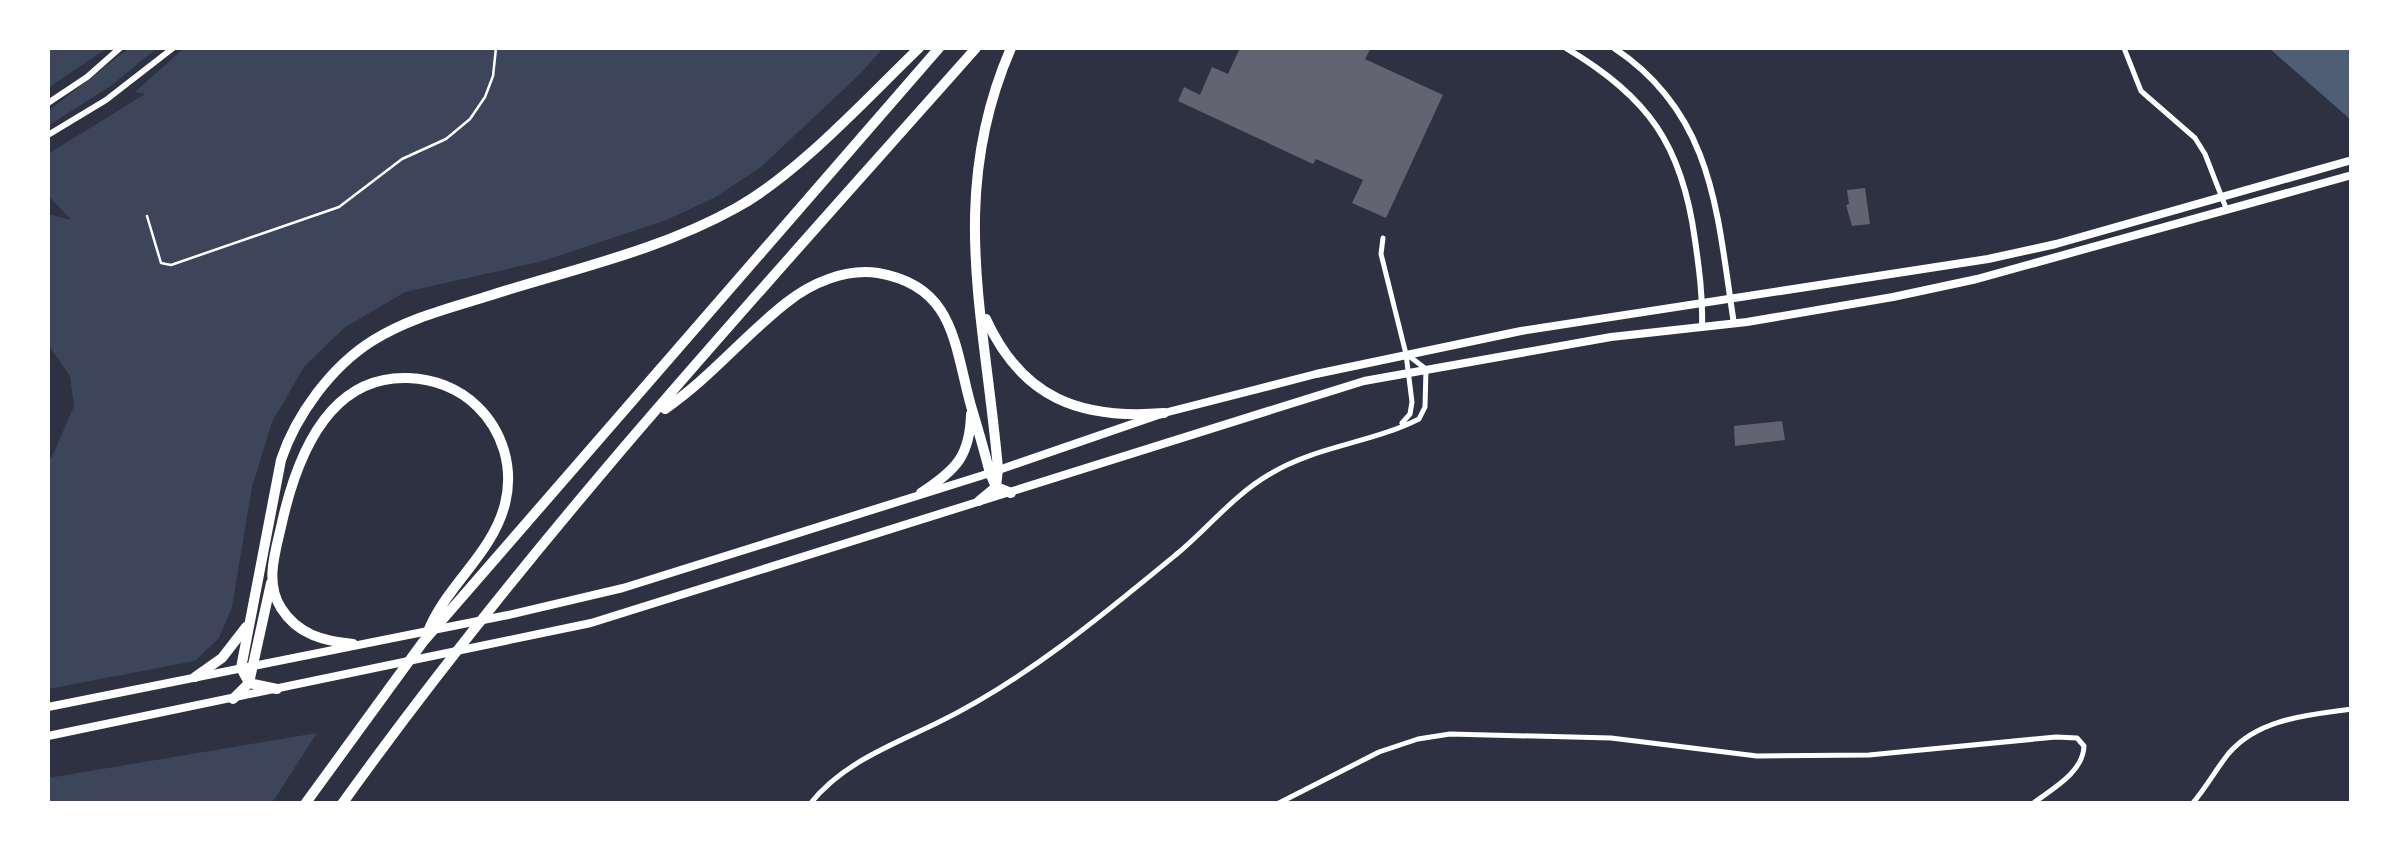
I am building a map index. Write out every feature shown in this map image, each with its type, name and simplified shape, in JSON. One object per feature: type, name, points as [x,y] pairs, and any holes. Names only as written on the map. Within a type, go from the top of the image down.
[{"type":"highway","points":[[278,690],[249,682],[241,668],[246,626],[285,446],[325,384],[346,362],[369,343],[414,319],[648,246],[740,206],[780,179],[919,48]]},
{"type":"highway","points":[[305,804],[423,642],[938,48]]},
{"type":"highway","points":[[342,804],[415,703],[521,570],[976,48]]},
{"type":"highway","points":[[996,487],[973,252],[976,176],[984,124],[1011,48]]},
{"type":"highway","points":[[651,418],[698,383],[790,300],[823,281],[854,272],[872,272],[902,279],[928,295],[941,309],[956,342],[972,408],[994,471]]},
{"type":"highway","points":[[981,310],[1005,356],[1052,397],[1086,410],[1112,414],[1164,413]]},
{"type":"highway","points":[[233,698],[249,682],[292,478],[314,433],[348,396],[368,385],[398,378],[438,382],[464,396],[489,419],[502,442],[508,469],[506,502],[490,540],[434,616],[423,642]]},
{"type":"highway","points":[[922,493],[958,463],[971,433],[972,408]]},
{"type":"highway","points":[[996,487],[1011,493]]},
{"type":"highway","points":[[980,502],[996,487]]},
{"type":"highway","points":[[272,578],[282,609],[298,627],[318,638],[353,644]]},
{"type":"highway","points":[[195,677],[222,658],[246,626]]},
{"type":"main road","points":[[48,707],[624,588],[1164,413],[1406,354],[1521,331],[1988,259],[2071,240],[2352,160]]},
{"type":"main road","points":[[48,736],[591,623],[1364,381],[1612,336],[1734,324],[1894,298],[1977,279],[2352,176]]},
{"type":"street","points":[[48,103],[120,48]]},
{"type":"street","points":[[48,135],[106,100],[173,48]]},
{"type":"street","points":[[1566,48],[1626,90],[1668,146],[1688,193],[1703,304],[1702,326]]},
{"type":"street","points":[[1614,48],[1665,94],[1680,113],[1700,152],[1714,198],[1734,324]]},
{"type":"street","points":[[2124,48],[2141,92],[2195,138],[2226,208]]},
{"type":"street","points":[[1383,238],[1381,254],[1406,354],[1412,402],[1410,414],[1400,425]]},
{"type":"street","points":[[810,804],[834,778],[859,762],[978,701],[1060,646],[1271,473],[1302,457],[1423,414],[1426,369],[1406,354]]},
{"type":"street","points":[[2192,804],[2230,751],[2252,734],[2273,723],[2352,710]]},
{"type":"street","points":[[1277,804],[1379,752],[1418,739],[1450,734],[1611,738],[1757,756],[1868,755],[2078,738],[2084,746],[2083,759],[2032,804]]},
{"type":"lane","points":[[147,216],[156,254],[161,262],[171,265],[340,207],[402,160],[446,140],[464,126],[490,85],[496,48]]},
{"type":"shaded area","points":[[107,48],[48,88],[48,50]]},
{"type":"shaded area","points":[[129,48],[157,48],[112,85],[48,126],[48,111]]},
{"type":"shaded area","points":[[184,48],[883,48],[761,167],[714,198],[664,221],[543,261],[405,292],[344,328],[304,367],[272,422],[252,487],[232,607],[219,638],[195,661],[48,689],[48,459],[74,406],[70,376],[48,344],[48,214],[71,220],[48,195],[48,154],[145,94],[135,92]]},
{"type":"shaded area","points":[[2269,48],[2351,48],[2351,120]]},
{"type":"shaded area","points":[[317,733],[272,803],[48,803],[48,778]]},
{"type":"building","points":[[1240,48],[1371,48],[1365,59],[1443,95],[1386,218],[1352,203],[1363,180],[1316,159],[1313,164],[1178,101],[1184,87],[1200,95],[1212,67],[1228,74]]},
{"type":"building","points":[[1865,188],[1870,224],[1852,226],[1846,205],[1847,190]]},
{"type":"building","points":[[1782,421],[1785,440],[1735,446],[1734,426]]}]
